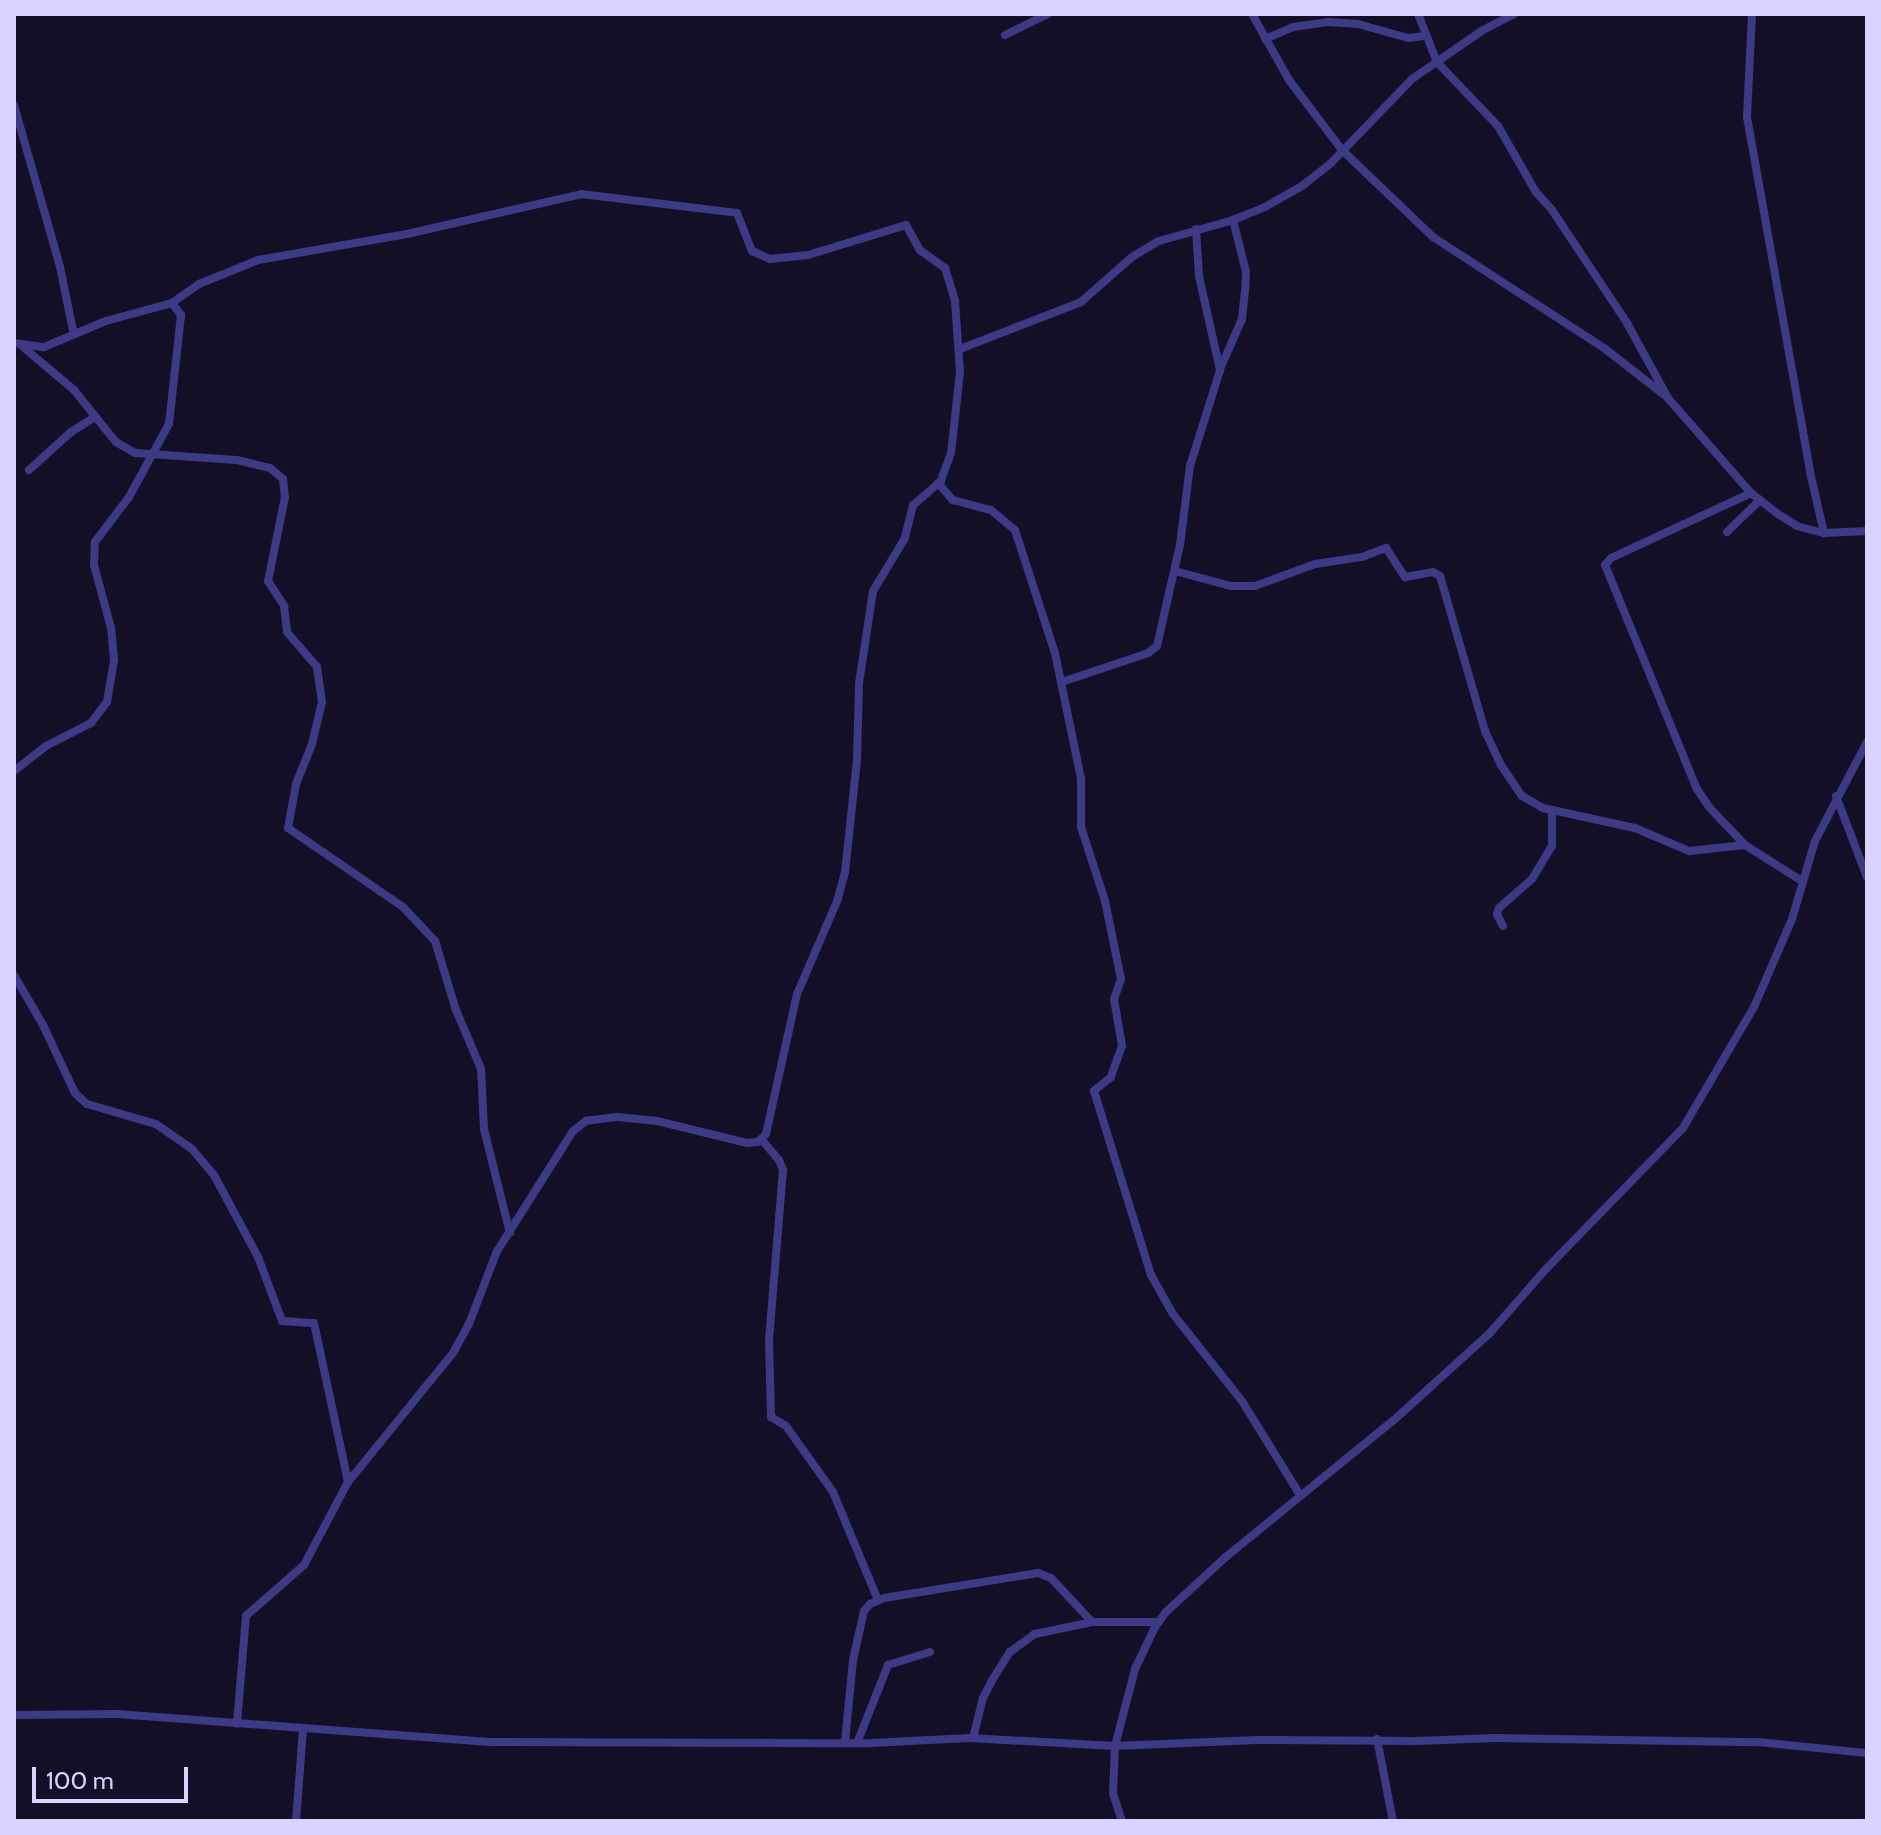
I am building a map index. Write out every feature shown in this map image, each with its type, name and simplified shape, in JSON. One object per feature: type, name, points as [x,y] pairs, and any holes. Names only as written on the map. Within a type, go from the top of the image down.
[{"type":"street","points":[[1005,35],[1048,14]]},
{"type":"street","points":[[1252,14],[1289,80],[1342,150],[1433,237],[1604,348],[1667,397],[1759,501],[1797,526],[1824,533],[1867,531]]},
{"type":"street","points":[[1418,14],[1437,62],[1498,126],[1536,192],[1627,323],[1667,397]]},
{"type":"street","points":[[960,349],[1081,302],[1143,249],[1196,229],[1233,220],[1265,207],[1302,186],[1404,87],[1437,62],[1514,14]]},
{"type":"street","points":[[1752,14],[1747,117],[1812,485],[1824,533]]},
{"type":"street","points":[[1265,39],[1293,27],[1328,22],[1358,24],[1408,38],[1425,36]]},
{"type":"street","points":[[14,105],[60,267],[74,335]]},
{"type":"street","points":[[16,344],[44,347],[106,321],[172,303],[199,284],[258,260],[407,234],[588,194],[737,213],[752,251],[770,259],[808,255],[906,225],[920,250],[945,268],[955,301],[960,349],[951,453],[938,483],[913,505],[905,538],[873,591],[859,684],[857,760],[845,872],[838,899],[797,994],[762,1140]]},
{"type":"street","points":[[1062,682],[1155,649],[1175,571],[1190,466],[1220,370],[1242,319],[1246,272],[1233,220]]},
{"type":"street","points":[[1196,229],[1199,276],[1220,370]]},
{"type":"street","points":[[14,771],[46,746],[91,723],[107,702],[113,644],[106,602],[94,565],[95,542],[154,457],[171,413],[181,315],[172,303]]},
{"type":"street","points":[[16,344],[37,356],[74,390],[93,418],[116,442],[135,453],[154,457],[237,460],[270,468],[283,479],[285,497],[268,581],[284,606],[287,632],[317,667],[322,702],[312,744],[296,784],[288,828],[403,907],[435,941],[456,1010],[481,1069],[484,1129],[510,1233]]},
{"type":"street","points":[[29,470],[71,432],[93,418]]},
{"type":"street","points":[[938,483],[953,500],[991,510],[1015,530],[1062,682],[1081,779],[1081,827],[1105,901],[1121,979],[1114,999],[1122,1046],[1111,1077],[1096,1086],[1095,1095],[1158,1289],[1173,1314],[1242,1401],[1300,1495]]},
{"type":"street","points":[[1751,493],[1605,563],[1697,789],[1709,807],[1745,845],[1802,881]]},
{"type":"street","points":[[1727,532],[1759,501]]},
{"type":"street","points":[[1175,571],[1231,586],[1255,586],[1315,564],[1352,559],[1386,548],[1405,577],[1437,574],[1466,658],[1485,731],[1501,765],[1522,796],[1552,810],[1616,821],[1689,851],[1701,853],[1745,845]]},
{"type":"street","points":[[1122,1821],[1113,1793],[1115,1746],[1135,1669],[1159,1622],[1216,1566],[1394,1420],[1489,1334],[1545,1270],[1683,1128],[1754,1007],[1792,919],[1802,881],[1836,796],[1867,742]]},
{"type":"street","points":[[1836,796],[1867,877]]},
{"type":"street","points":[[1503,926],[1497,914],[1499,908],[1532,879],[1552,846],[1552,810]]},
{"type":"street","points":[[14,975],[43,1025],[75,1093],[87,1104],[156,1124],[192,1149],[214,1175],[258,1257],[278,1316],[288,1324],[310,1320],[314,1323],[348,1482]]},
{"type":"street","points":[[237,1724],[246,1616],[304,1565],[348,1482],[453,1353],[469,1324],[484,1277],[573,1131],[586,1121],[631,1117],[747,1143],[762,1140]]},
{"type":"street","points":[[762,1140],[779,1160],[783,1174],[769,1340],[771,1417],[786,1426],[833,1492],[878,1600]]},
{"type":"street","points":[[845,1742],[858,1634],[864,1611],[878,1600],[1038,1573],[1051,1578],[1092,1622]]},
{"type":"street","points":[[973,1738],[983,1698],[1010,1652],[1035,1634],[1092,1622],[1159,1622]]},
{"type":"street","points":[[857,1743],[888,1665],[930,1652]]},
{"type":"street","points":[[14,1715],[102,1713],[493,1742],[857,1743],[973,1738],[1115,1746],[1377,1739],[1726,1741],[1867,1753]]},
{"type":"street","points":[[296,1821],[303,1730]]},
{"type":"street","points":[[1377,1739],[1393,1821]]}]
